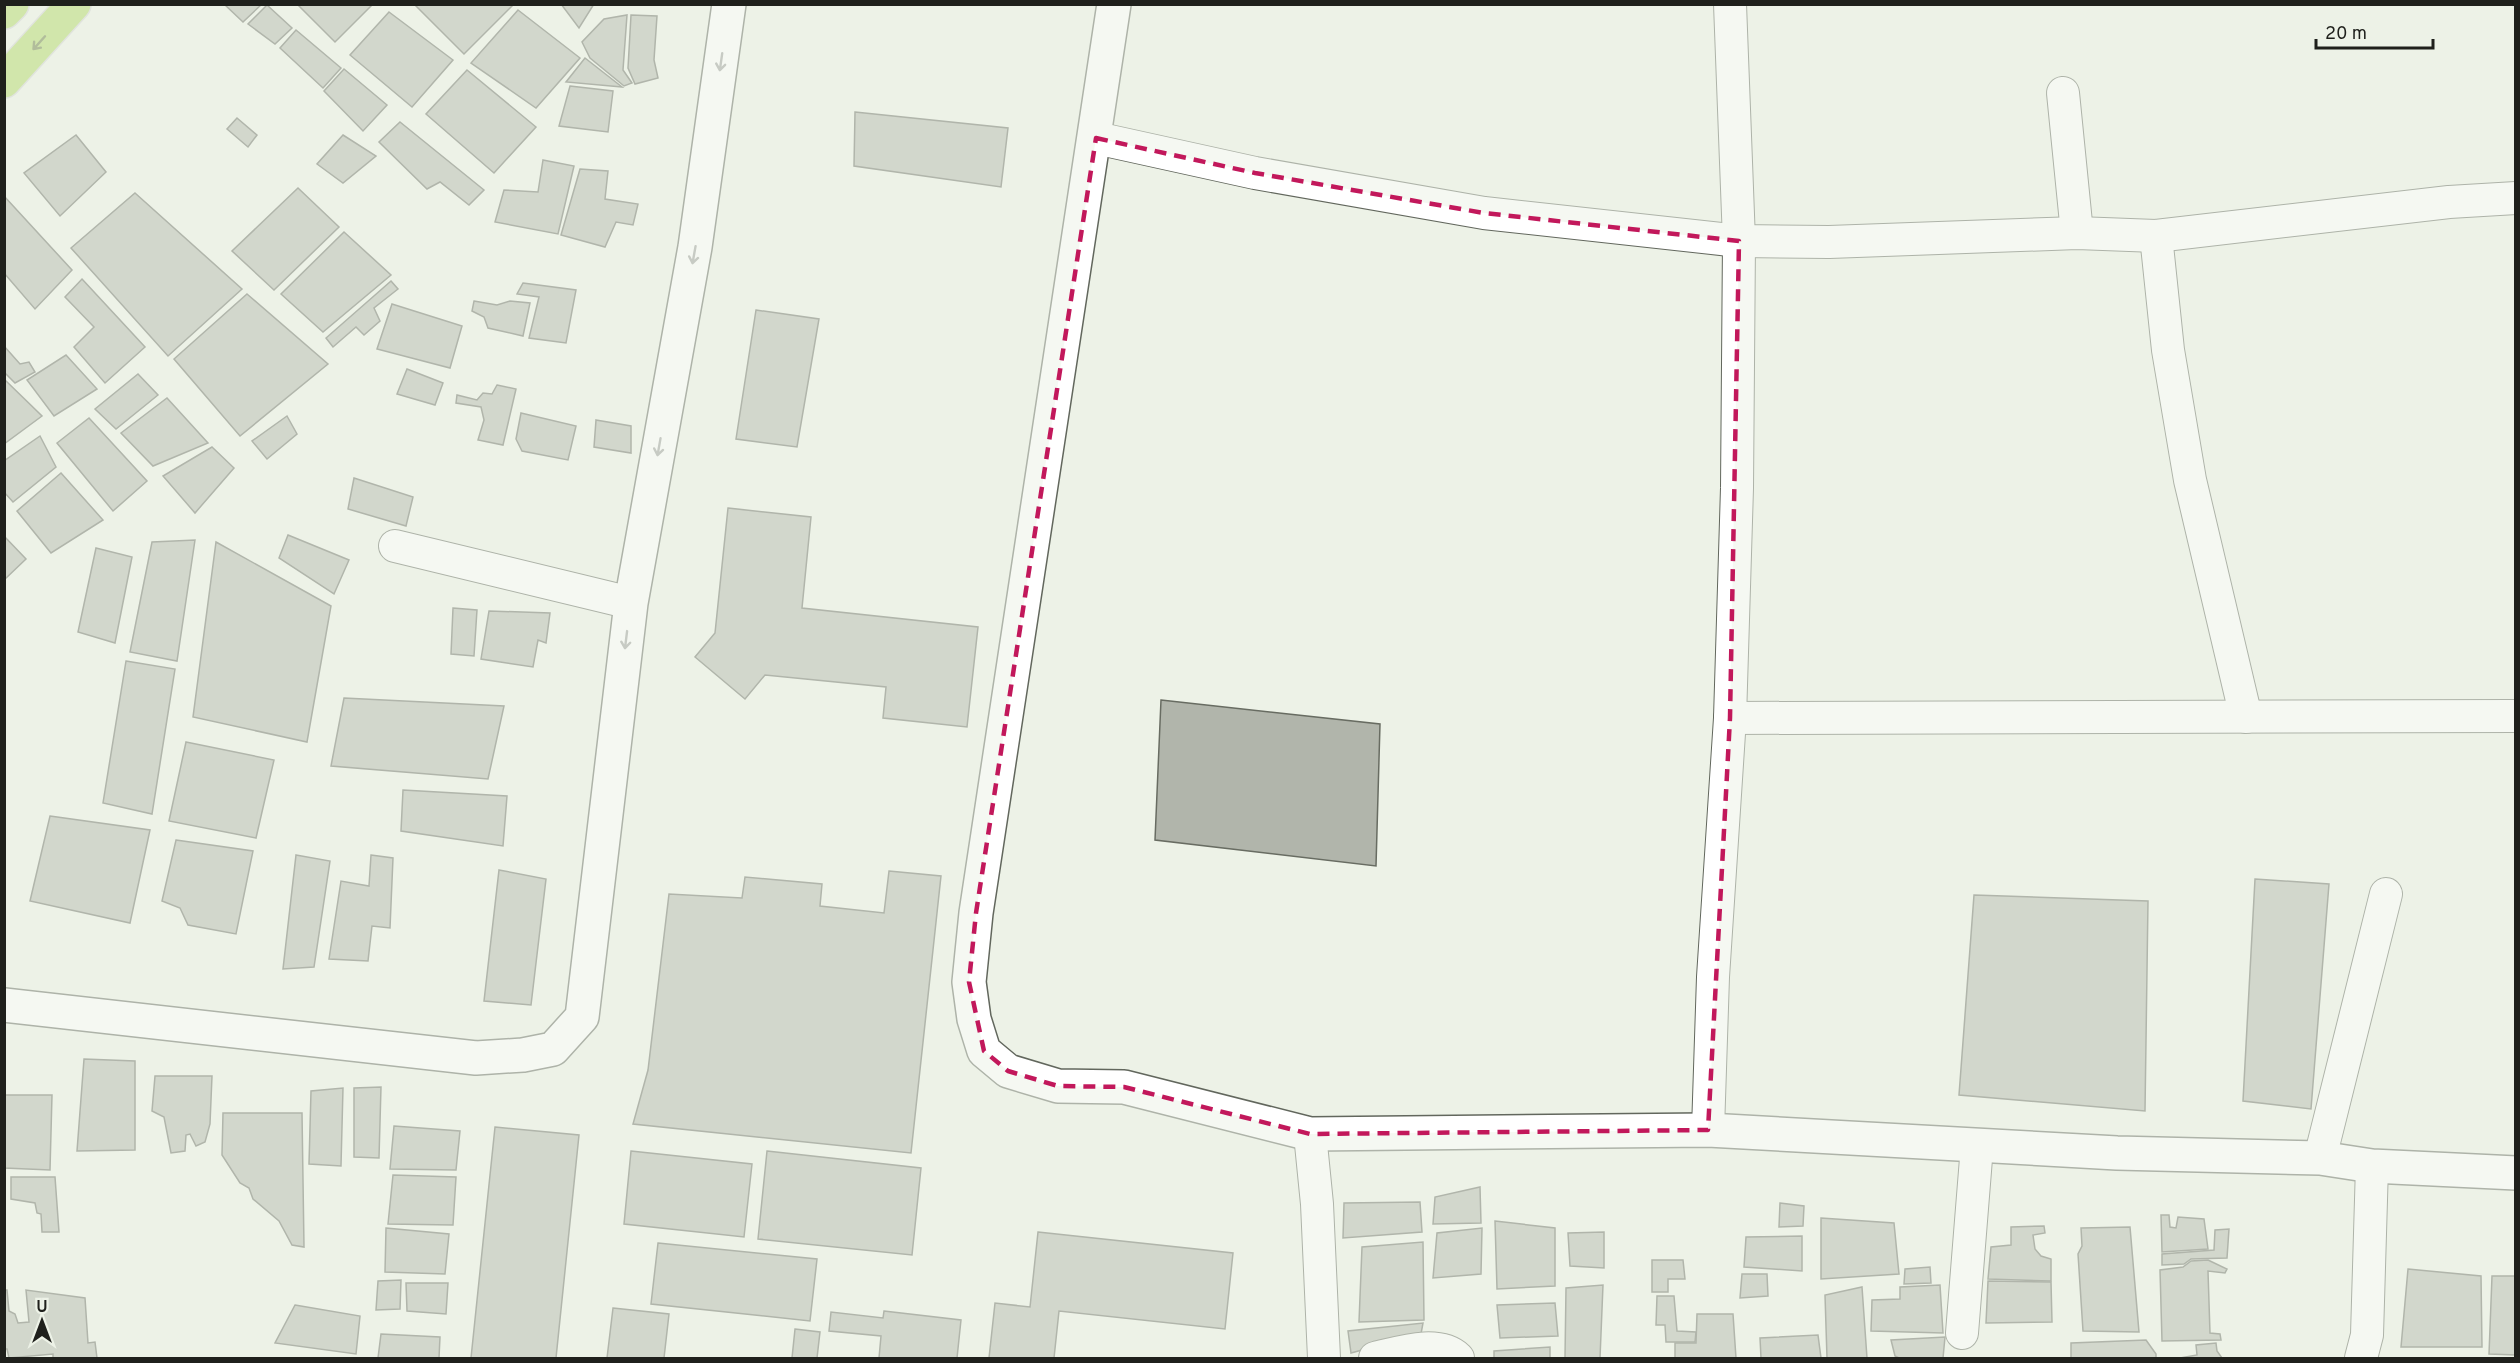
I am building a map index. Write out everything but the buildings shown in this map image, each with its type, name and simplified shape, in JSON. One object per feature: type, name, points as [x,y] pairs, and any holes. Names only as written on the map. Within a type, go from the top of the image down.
[{"type":"highway","points":[[4,12],[12,4]]},
{"type":"highway","points":[[4,81],[74,4]]},
{"type":"street","points":[[4,1005],[476,1058],[553,1049],[582,1017],[631,603],[695,247],[729,4]]},
{"type":"street","points":[[1114,4],[1096,138],[976,913],[969,982],[974,1019],[984,1051],[1008,1071],[1058,1086],[1124,1088],[1310,1134],[1708,1130],[2117,1153],[2320,1158],[2372,1166],[2516,1173]]},
{"type":"street","points":[[1708,1130],[1713,977],[1730,718],[1737,488],[1739,241],[1730,4]]},
{"type":"street","points":[[2063,93],[2077,233]]},
{"type":"street","points":[[1096,138],[1255,173],[1484,213],[1739,241],[1829,243],[2077,233],[2156,236],[2449,202],[2516,198]]},
{"type":"street","points":[[2156,236],[2168,350],[2190,480],[2246,717]]},
{"type":"street","points":[[395,546],[631,603]]},
{"type":"street","points":[[1730,718],[2516,716]]},
{"type":"street","points":[[2320,1158],[2386,894]]},
{"type":"street","points":[[1310,1134],[1317,1204],[1323,1359]]},
{"type":"street","points":[[1962,1332],[1977,1146]]},
{"type":"street","points":[[2361,1359],[2367,1335],[2372,1166]]},
{"type":"street","points":[[1375,1359],[1430,1349],[1444,1351],[1458,1359]]},
{"type":"highlighted area","points":[[1096,138],[1255,173],[1484,213],[1739,241],[1730,718],[1708,1130],[1310,1134],[1124,1087],[1058,1086],[1008,1071],[984,1051],[969,982],[976,913]]}]
